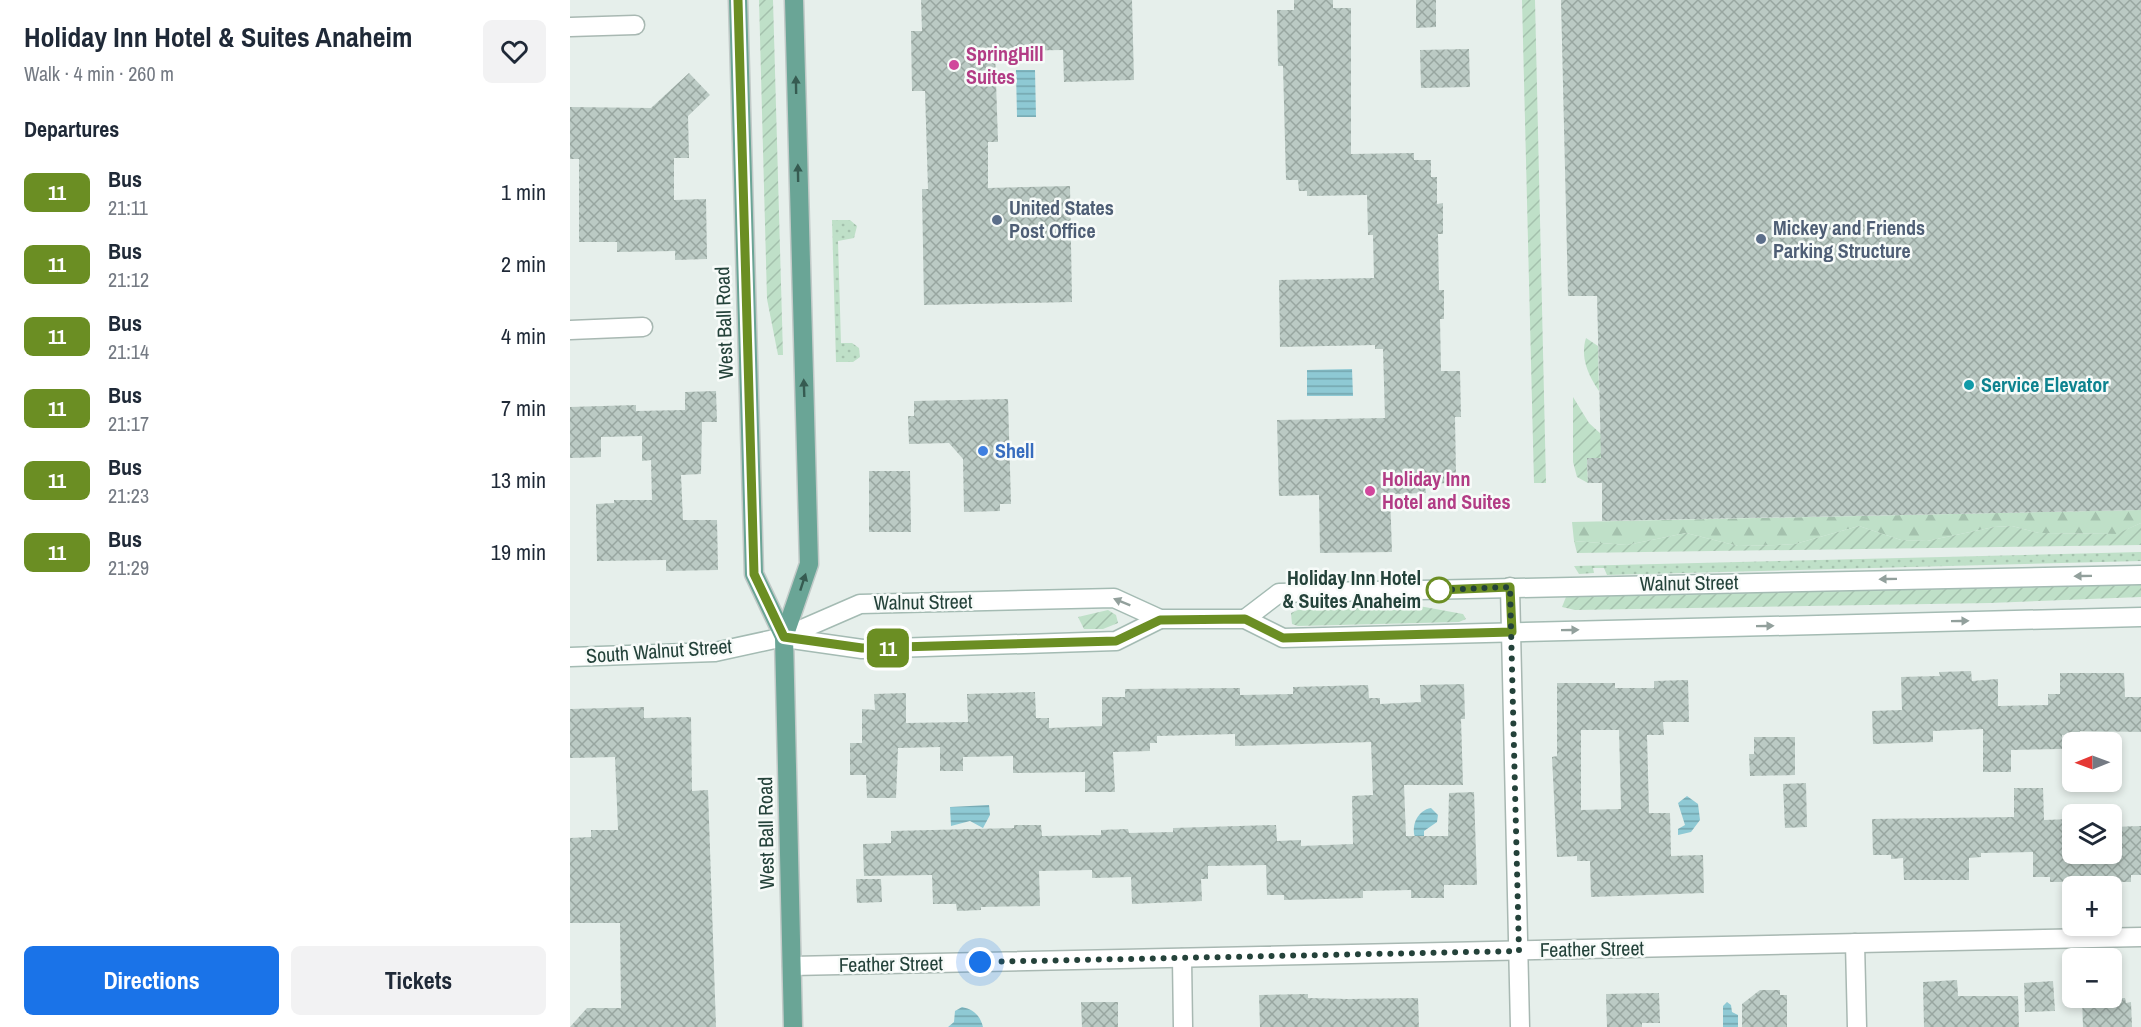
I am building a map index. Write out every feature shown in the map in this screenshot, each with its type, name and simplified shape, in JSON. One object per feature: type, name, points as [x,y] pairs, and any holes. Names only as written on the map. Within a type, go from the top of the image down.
[{"type":"main road","name":"West Ball Road","points":[[738,0],[754,574],[784,637]]},
{"type":"main road","name":"West Ball Road","points":[[793,1027],[784,637],[809,564],[794,0]]},
{"type":"street","points":[[570,27],[635,25]]},
{"type":"street","points":[[570,330],[643,327]]},
{"type":"street","name":"Walnut Street","points":[[1245,619],[1279,594],[2141,574]]},
{"type":"street","points":[[1510,587],[1520,1027]]},
{"type":"street","name":"Walnut Street","points":[[784,637],[860,604],[1114,598],[1160,620]]},
{"type":"street","name":"Walnut Street","points":[[784,637],[862,648],[1116,641],[1160,620],[1245,619],[1283,638],[2141,616]]},
{"type":"street","name":"South Walnut Street","points":[[570,657],[715,652],[784,637]]},
{"type":"street","name":"Feather Street","points":[[792,966],[2141,937]]},
{"type":"street","points":[[1855,943],[1857,1027]]},
{"type":"street","points":[[1182,958],[1184,1027]]},
{"type":"green space","points":[[759,0],[773,0],[783,355],[778,355],[767,299]]},
{"type":"green space","points":[[1522,0],[1535,0],[1546,483],[1534,483]]},
{"type":"green space","points":[[832,220],[850,220],[857,226],[854,238],[838,241],[841,343],[852,343],[859,348],[860,357],[853,362],[836,362]]},
{"type":"green space","points":[[1586,338],[1598,346],[1599,391],[1586,366],[1584,345]]},
{"type":"green space","points":[[1573,397],[1589,423],[1601,434],[1601,458],[1587,459],[1588,483],[1577,477],[1573,462]]},
{"type":"green space","points":[[2141,510],[2141,523],[2117,534],[2039,533],[2012,526],[1994,527],[1927,541],[1901,540],[1859,526],[1795,544],[1738,546],[1686,533],[1627,545],[1574,541],[1572,522]]},
{"type":"green space","points":[[2141,523],[2141,545],[1577,553],[1574,541],[1627,545],[1686,533],[1738,546],[1777,545],[1795,544],[1859,526],[1901,540],[1927,541],[1994,527],[2012,526],[2039,533],[2116,534]]},
{"type":"green space","points":[[2141,552],[2141,561],[1607,575],[1604,568],[1593,568],[1594,573],[1579,574],[1574,566]]},
{"type":"green space","points":[[2141,585],[2141,597],[1990,603],[1575,610],[1562,607],[1566,597]]},
{"type":"green space","points":[[1419,606],[1463,614],[1466,619],[1459,622],[1298,626],[1292,624],[1291,613],[1298,610]]},
{"type":"green space","points":[[1108,610],[1116,615],[1118,623],[1103,629],[1084,629],[1078,617]]},
{"type":"water","points":[[1016,70],[1035,70],[1036,117],[1017,117]]},
{"type":"water","points":[[1352,369],[1353,396],[1307,396],[1307,370]]},
{"type":"water","points":[[1687,796],[1698,804],[1700,820],[1691,832],[1678,835],[1678,829],[1685,825],[1678,803]]},
{"type":"water","points":[[989,805],[990,815],[983,828],[970,821],[951,826],[950,807]]},
{"type":"water","points":[[1431,808],[1438,815],[1437,822],[1424,831],[1424,837],[1415,837],[1414,828],[1419,815]]},
{"type":"water","points":[[1727,1002],[1731,1005],[1732,1012],[1738,1015],[1738,1027],[1723,1027],[1723,1006]]},
{"type":"water","points":[[962,1007],[976,1013],[983,1027],[948,1027],[954,1022],[955,1011]]},
{"type":"building","points":[[921,0],[1132,0],[1134,80],[1064,82],[1063,50],[995,51],[998,142],[988,142],[988,188],[1070,186],[1072,302],[924,305],[922,189],[928,189],[925,91],[912,91],[911,31],[922,31]]},
{"type":"building","points":[[1294,0],[1333,0],[1333,8],[1351,8],[1351,154],[1414,153],[1414,160],[1431,160],[1431,177],[1437,177],[1437,204],[1443,203],[1443,234],[1438,234],[1439,290],[1444,290],[1444,319],[1440,319],[1441,371],[1460,371],[1461,417],[1455,417],[1456,477],[1450,477],[1450,483],[1425,484],[1426,493],[1390,494],[1392,552],[1320,553],[1319,495],[1279,496],[1277,420],[1385,418],[1383,349],[1375,349],[1375,345],[1280,347],[1279,280],[1374,278],[1373,235],[1368,235],[1367,195],[1307,196],[1307,191],[1299,191],[1298,180],[1286,180],[1283,66],[1278,66],[1277,10],[1294,10]]},
{"type":"building","points":[[1416,0],[1436,0],[1436,27],[1416,28]]},
{"type":"building","name":"Mickey and Friends Parking Structure","points":[[1561,0],[2141,0],[2141,510],[1602,521],[1602,483],[1588,483],[1587,458],[1601,458],[1597,296],[1568,296]]},
{"type":"building","points":[[1469,49],[1470,87],[1421,88],[1420,50]]},
{"type":"building","points":[[689,73],[710,95],[688,116],[689,158],[674,158],[674,200],[706,199],[707,259],[675,260],[675,251],[617,252],[617,242],[579,242],[579,159],[570,159],[570,107],[651,108]]},
{"type":"building","points":[[716,391],[717,422],[702,422],[701,474],[681,475],[683,520],[717,520],[718,570],[666,571],[666,560],[597,561],[596,504],[614,503],[614,500],[652,500],[651,460],[642,461],[642,436],[601,437],[601,457],[570,458],[570,407],[636,405],[636,411],[685,410],[685,392]]},
{"type":"building","name":"Shell","points":[[1008,399],[1011,504],[1000,504],[1000,511],[964,512],[963,459],[949,443],[909,444],[908,416],[914,416],[914,401]]},
{"type":"building","points":[[869,471],[910,471],[911,532],[869,532]]},
{"type":"building","points":[[1971,671],[1972,681],[1998,679],[1998,706],[2048,705],[2048,694],[2060,694],[2060,673],[2124,673],[2125,697],[2141,697],[2141,732],[2062,732],[2062,749],[2011,750],[2011,772],[1983,772],[1983,729],[1933,731],[1933,742],[1873,744],[1872,711],[1902,710],[1901,677],[1940,676],[1939,672]]},
{"type":"building","points":[[1688,680],[1689,722],[1663,722],[1664,735],[1647,735],[1649,813],[1670,813],[1671,856],[1703,855],[1704,893],[1591,897],[1590,861],[1577,861],[1577,856],[1557,857],[1552,757],[1557,756],[1557,683],[1615,683],[1615,688],[1654,688],[1654,681]],"holes":[[[1581,730],[1619,730],[1621,809],[1581,810]]]},
{"type":"building","points":[[1464,684],[1465,719],[1461,719],[1463,785],[1404,785],[1406,836],[1448,836],[1449,793],[1474,792],[1477,885],[1444,885],[1444,898],[1411,898],[1411,890],[1363,891],[1363,898],[1284,900],[1284,895],[1267,895],[1266,865],[1208,866],[1208,879],[1201,879],[1202,901],[1132,904],[1131,877],[1092,878],[1092,870],[1039,871],[1040,906],[981,907],[981,910],[957,911],[956,904],[933,904],[932,875],[864,876],[863,844],[891,843],[891,831],[1014,828],[1014,825],[1041,825],[1042,836],[1101,835],[1101,830],[1128,829],[1129,833],[1173,832],[1173,828],[1276,825],[1277,841],[1301,840],[1301,846],[1353,844],[1352,796],[1373,795],[1371,742],[1235,746],[1235,734],[1157,736],[1157,743],[1150,743],[1150,751],[1113,752],[1115,792],[1085,792],[1085,772],[1013,773],[1013,756],[963,757],[963,771],[940,771],[940,747],[898,748],[896,798],[867,798],[866,775],[850,775],[850,743],[862,743],[862,709],[875,710],[874,694],[906,693],[906,723],[968,722],[967,694],[1035,692],[1036,718],[1049,718],[1049,728],[1102,726],[1102,697],[1125,697],[1125,689],[1240,688],[1240,695],[1293,694],[1293,687],[1368,685],[1369,698],[1380,698],[1380,704],[1421,702],[1420,685]]},
{"type":"building","points":[[644,707],[644,718],[691,717],[692,791],[708,790],[716,1027],[570,1027],[587,1008],[621,1008],[620,923],[570,923],[570,838],[591,837],[591,830],[618,830],[615,757],[570,758],[570,709]]},
{"type":"building","points":[[1754,737],[1795,737],[1795,775],[1750,776],[1749,754],[1754,754]]},
{"type":"building","points":[[1806,783],[1807,827],[1785,828],[1783,784]]},
{"type":"building","points":[[2014,788],[2043,788],[2044,820],[2062,819],[2062,864],[2122,864],[2122,827],[2141,826],[2141,875],[2131,875],[2131,882],[2122,882],[2122,876],[2062,876],[2062,882],[2050,882],[2050,877],[2033,877],[2033,852],[1981,853],[1981,857],[1969,858],[1969,880],[1904,880],[1903,858],[1891,859],[1891,855],[1873,855],[1872,819],[2014,817]]},
{"type":"building","points":[[856,879],[881,879],[882,902],[857,903]]},
{"type":"building","points":[[1957,980],[1958,996],[2018,996],[2019,1027],[1924,1027],[1923,982]]},
{"type":"building","points":[[2053,981],[2055,1011],[2025,1012],[2024,983]]},
{"type":"building","points":[[1760,990],[1780,990],[1780,995],[1787,995],[1787,1027],[1742,1027],[1742,1004]]},
{"type":"building","points":[[1659,993],[1660,1023],[1642,1023],[1642,1027],[1607,1027],[1606,994]]},
{"type":"building","points":[[1308,994],[1308,998],[1418,998],[1419,1027],[1260,1027],[1259,995]]},
{"type":"building","points":[[2122,998],[2125,998],[2126,1003],[2131,1002],[2132,1027],[2083,1027],[2082,1008],[2122,1008]]},
{"type":"building","points":[[1081,1002],[1118,1002],[1118,1027],[1082,1027]]},
{"type":"bus line","name":"11","points":[[738,0],[754,574],[784,637],[862,648],[1116,641],[1160,620],[1245,619],[1283,638],[1512,632],[1510,587],[1439,590]]},
{"type":"place","name":"SpringHill Suites","points":[[954,65]]},
{"type":"place","name":"United States Post Office","points":[[997,220]]},
{"type":"place","name":"Mickey and Friends Parking Structure","points":[[1761,239]]},
{"type":"place","name":"Service Elevator","points":[[1969,385]]},
{"type":"place","name":"Shell","points":[[983,451]]},
{"type":"place","name":"Holiday Inn Hotel and Suites","points":[[1370,491]]},
{"type":"place","name":"Holiday Inn Hotel & Suites Anaheim","points":[[1439,590]]},
{"type":"route","points":[[980,962],[1519,951],[1510,587],[1439,590]]}]
